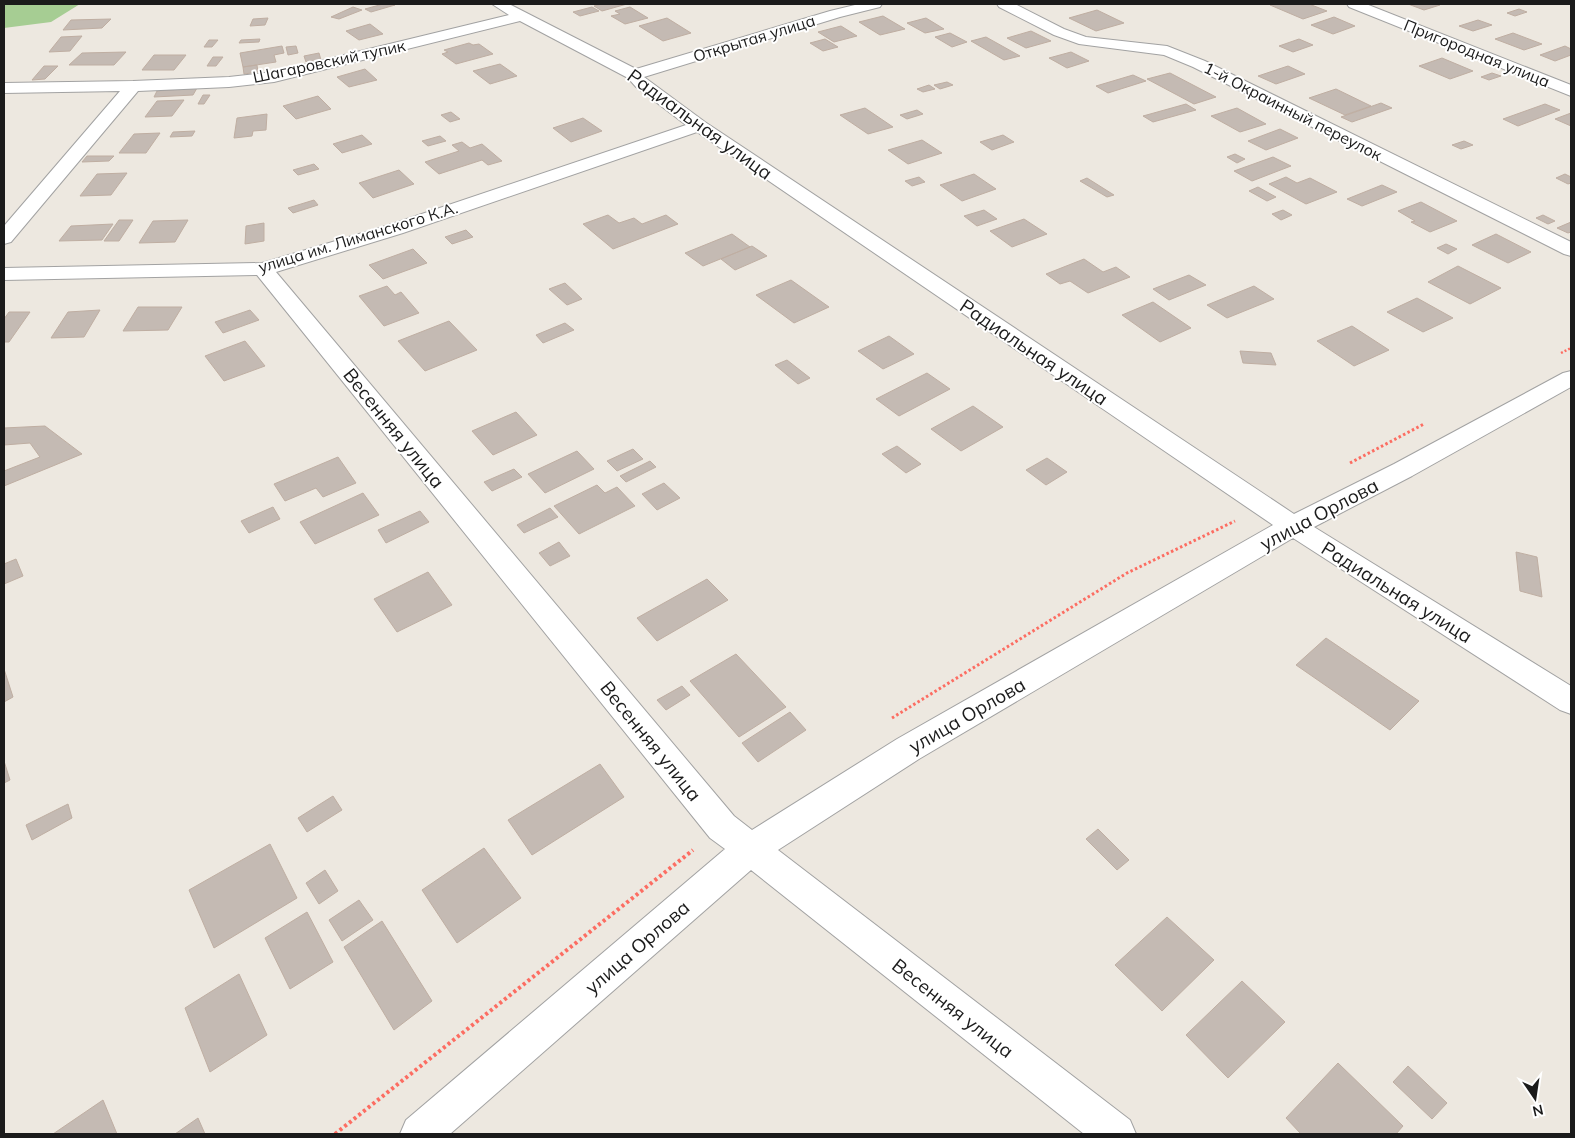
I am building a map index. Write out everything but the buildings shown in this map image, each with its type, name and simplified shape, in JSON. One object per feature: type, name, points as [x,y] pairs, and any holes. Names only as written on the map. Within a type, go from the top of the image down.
[{"type":"street","name":"Радиальная улица","points":[[499,4],[634,75],[642,84],[699,126],[1293,526],[1571,701]]},
{"type":"street","name":"Открытая улица","points":[[634,75],[874,4]]},
{"type":"street","name":"1-й Окраинный переулок","points":[[1004,4],[1059,32],[1084,41],[1167,51],[1199,64],[1571,250]]},
{"type":"street","name":"Пригородная улица","points":[[1354,4],[1571,91]]},
{"type":"street","name":"Шагаровский тупик","points":[[4,88],[133,86],[229,82],[274,77],[522,16]]},
{"type":"street","points":[[4,238],[133,86]]},
{"type":"street","name":"улица им. Лиманского К.А.","points":[[4,274],[263,269],[396,228],[699,126]]},
{"type":"street","name":"Весенняя улица","points":[[263,269],[722,827],[749,850],[1116,1134]]},
{"type":"street","name":"улица Орлова","points":[[420,1134],[749,850],[908,749],[1293,526],[1403,470],[1571,378]]},
{"type":"green space","points":[[4,4],[80,4],[51,22],[4,28]]}]
